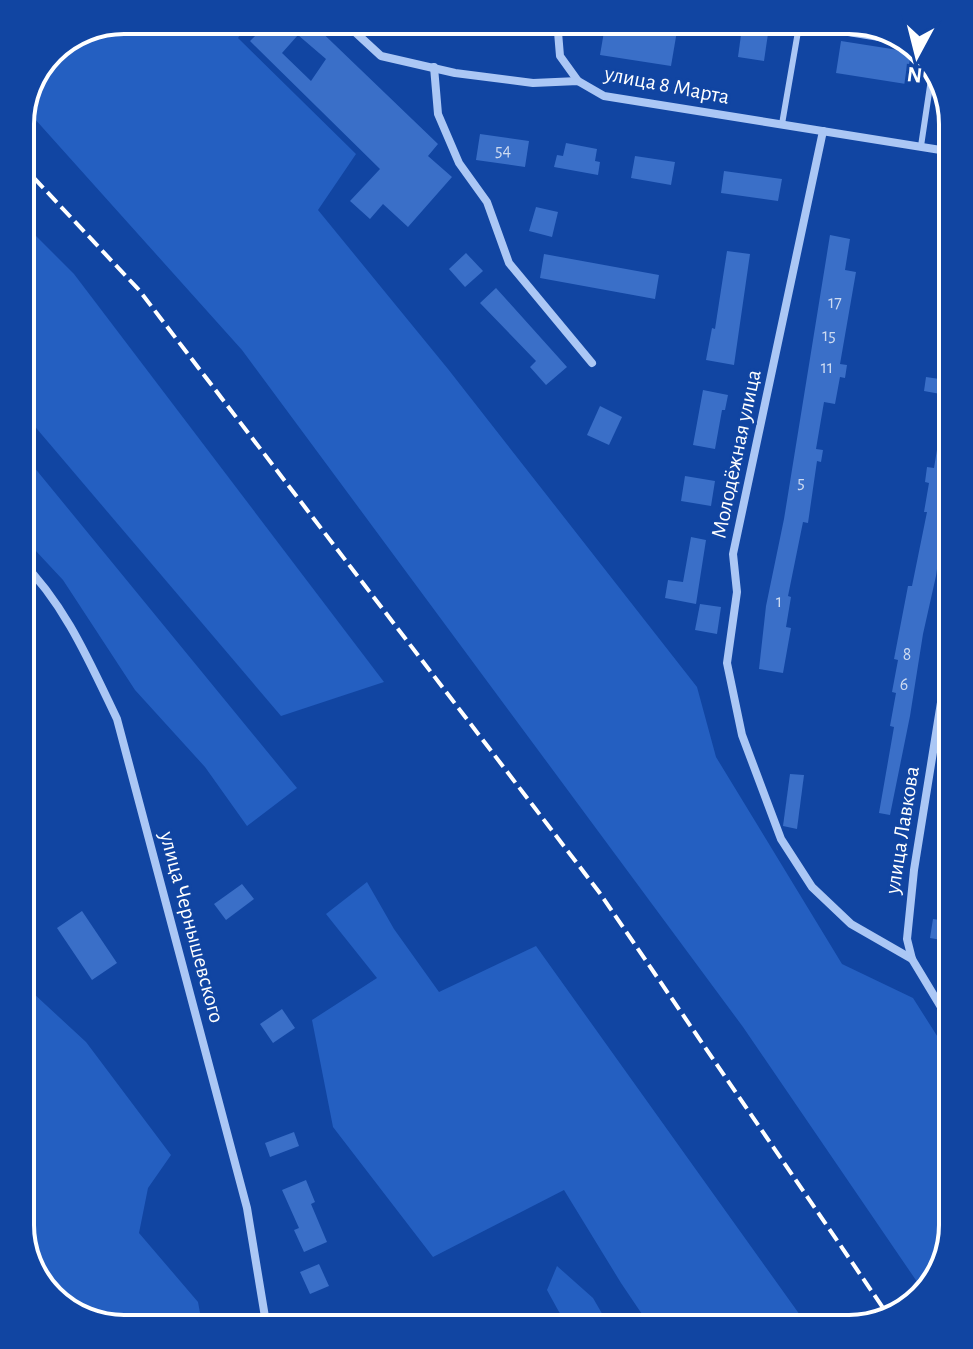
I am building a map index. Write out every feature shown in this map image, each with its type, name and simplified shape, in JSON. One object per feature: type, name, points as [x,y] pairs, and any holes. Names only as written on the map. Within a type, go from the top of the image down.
[{"type":"street","name":"улица 8 Марта","points":[[357,34],[381,56],[434,67],[533,83],[578,81],[604,96],[939,149]]},
{"type":"street","points":[[558,34],[560,56],[578,81]]},
{"type":"street","points":[[434,67],[438,114],[459,163],[487,202],[509,263],[592,363]]},
{"type":"street","name":"Молодёжная улица","points":[[823,131],[733,554],[737,592],[727,663],[742,735],[781,839],[812,887],[851,924],[912,959]]},
{"type":"street","name":"улица Чернышевского","points":[[34,574],[74,634],[117,719],[243,1193],[265,1315]]},
{"type":"street","name":"улица Лавкова","points":[[939,727],[907,917],[907,939],[912,959],[939,1004]]},
{"type":"lane","points":[[782,124],[798,34]]},
{"type":"lane","points":[[921,146],[930,86]]},
{"type":"shaded area","points":[[124,34],[241,34],[238,38],[356,154],[318,210],[448,369],[697,687],[716,757],[842,964],[913,998],[939,1039],[938,1236],[932,1259],[918,1282],[743,1027],[242,350],[34,118],[43,84],[65,56],[79,46],[107,36]]},
{"type":"shaded area","points":[[34,234],[74,274],[384,682],[281,716],[34,425]]},
{"type":"shaded area","points":[[34,467],[297,788],[247,826],[205,767],[135,690],[63,580],[34,549]]},
{"type":"shaded area","points":[[367,882],[394,929],[439,992],[536,946],[800,1315],[643,1315],[564,1190],[433,1257],[333,1127],[312,1020],[377,978],[326,914]]},
{"type":"shaded area","points":[[34,994],[86,1042],[171,1155],[148,1188],[139,1233],[198,1302],[200,1315],[119,1315],[101,1312],[69,1296],[46,1270],[37,1248],[34,1224]]},
{"type":"shaded area","points":[[557,1266],[593,1298],[603,1315],[561,1315],[547,1290]]},
{"type":"building","points":[[257,34],[324,34],[438,144],[428,156],[452,177],[408,227],[383,204],[370,219],[350,201],[380,169],[250,41]],"holes":[[[298,35],[326,59],[311,81],[282,53]]]},
{"type":"building","points":[[604,34],[676,34],[671,66],[600,55]]},
{"type":"building","points":[[741,34],[768,34],[764,61],[738,57]]},
{"type":"building","points":[[841,41],[901,50],[910,58],[906,84],[836,73]]},
{"type":"building","points":[[480,134],[529,141],[525,167],[476,160]]},
{"type":"building","points":[[566,143],[597,149],[595,161],[600,162],[598,175],[554,167],[557,155],[563,156]]},
{"type":"building","points":[[635,156],[675,162],[671,185],[631,178]]},
{"type":"building","points":[[724,171],[782,179],[778,201],[721,193]]},
{"type":"building","points":[[536,207],[558,212],[552,237],[529,231]]},
{"type":"building","points":[[830,235],[850,239],[845,270],[856,272],[840,364],[847,365],[845,378],[840,377],[835,404],[824,402],[816,449],[823,450],[821,462],[817,461],[808,523],[803,522],[788,596],[791,597],[786,627],[791,628],[783,673],[759,669],[766,606],[784,519]]},
{"type":"building","points":[[727,251],[750,254],[734,365],[706,360],[712,328],[715,329]]},
{"type":"building","points":[[466,253],[483,271],[465,287],[449,269]]},
{"type":"building","points":[[544,254],[659,275],[655,299],[540,278]]},
{"type":"building","points":[[496,288],[567,367],[546,385],[530,367],[536,361],[480,303]]},
{"type":"building","points":[[926,377],[939,379],[939,394],[924,391]]},
{"type":"building","points":[[703,390],[728,395],[715,449],[693,445]]},
{"type":"building","points":[[600,406],[622,417],[609,445],[587,435]]},
{"type":"building","points":[[939,438],[939,555],[890,815],[879,813],[894,727],[890,726],[896,693],[892,692],[898,660],[894,659],[927,512],[924,512],[929,483],[925,482],[927,467],[934,468]]},
{"type":"building","points":[[685,476],[715,481],[711,506],[681,501]]},
{"type":"building","points":[[691,537],[706,540],[696,604],[665,598],[668,580],[683,582]]},
{"type":"building","points":[[700,604],[721,607],[717,634],[695,630]]},
{"type":"building","points":[[790,774],[804,775],[797,829],[783,826]]},
{"type":"building","points":[[242,884],[254,899],[226,920],[214,904]]},
{"type":"building","points":[[82,911],[117,963],[92,980],[57,928]]},
{"type":"building","points":[[933,919],[939,920],[939,940],[930,938]]},
{"type":"building","points":[[282,1009],[295,1028],[273,1043],[260,1024]]},
{"type":"building","points":[[294,1132],[299,1146],[270,1157],[265,1143]]},
{"type":"building","points":[[306,1180],[315,1202],[311,1204],[327,1242],[304,1252],[294,1230],[299,1228],[282,1190]]},
{"type":"building","points":[[319,1264],[329,1286],[310,1294],[300,1272]]},
{"type":"railway","points":[[34,178],[139,290],[599,892],[883,1308]]}]
